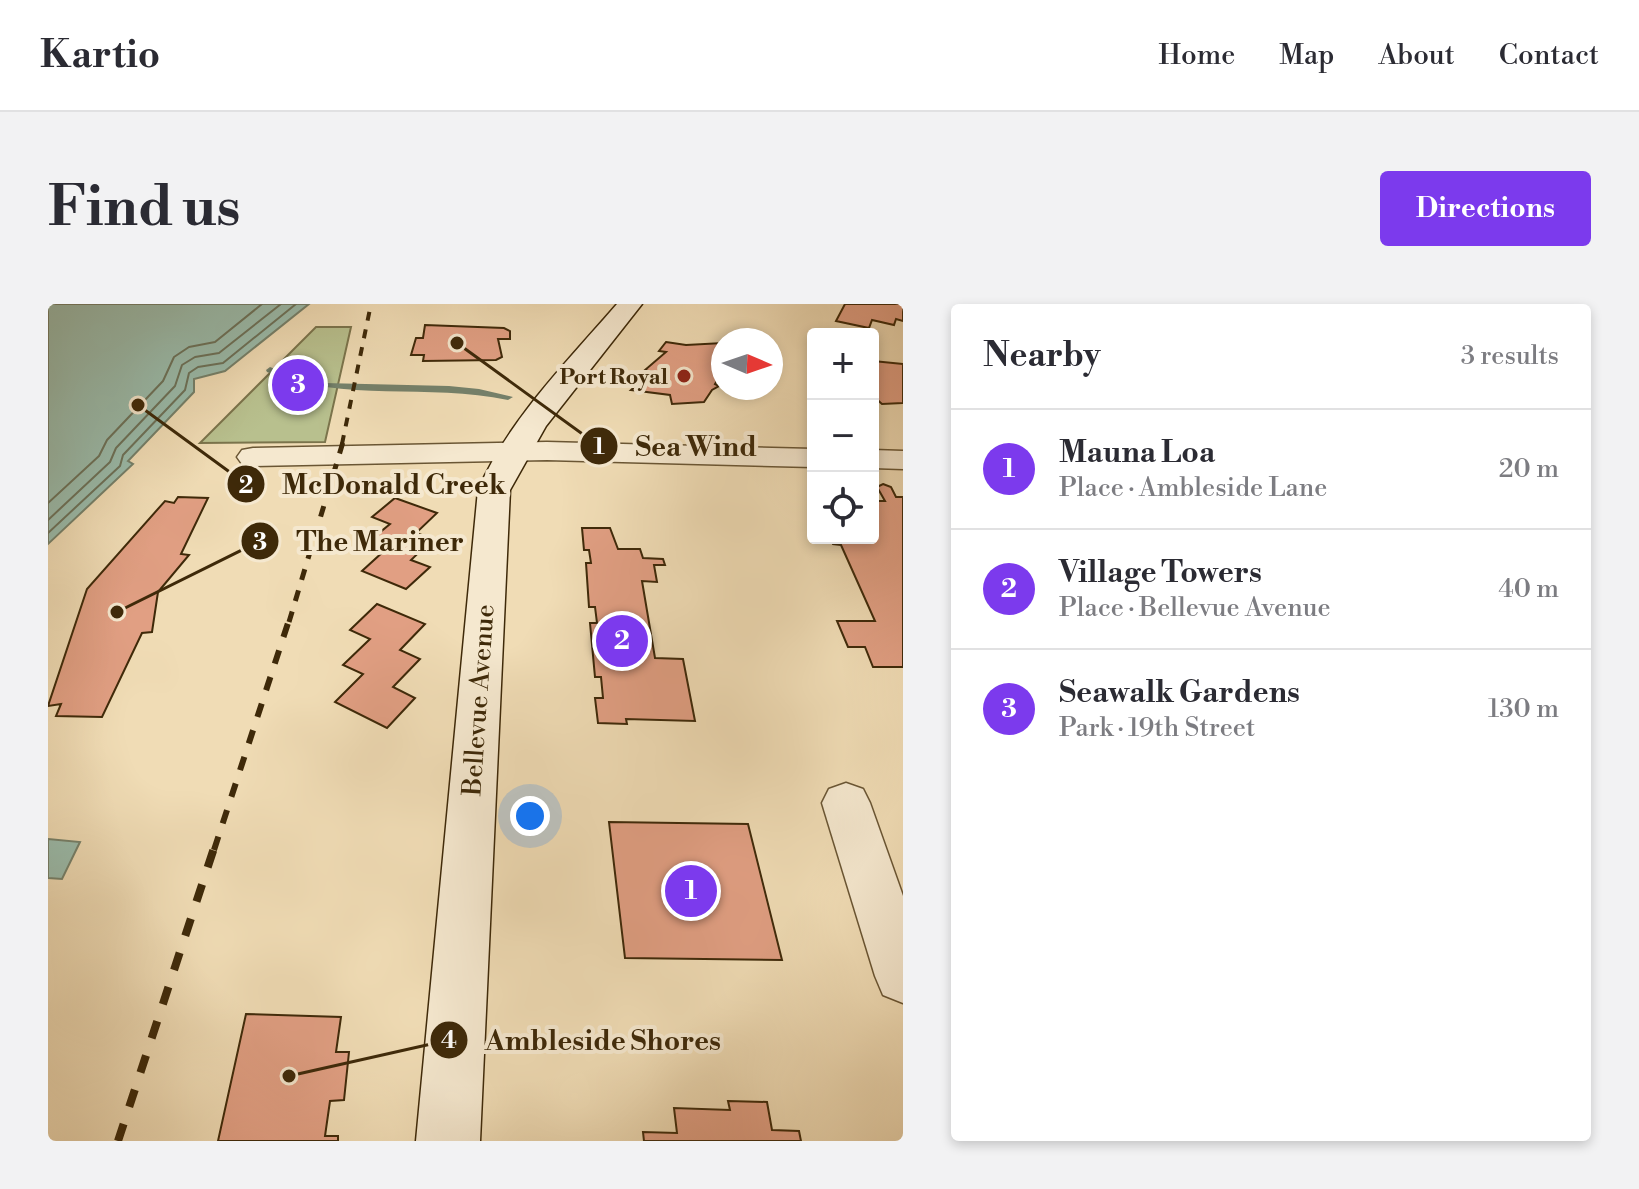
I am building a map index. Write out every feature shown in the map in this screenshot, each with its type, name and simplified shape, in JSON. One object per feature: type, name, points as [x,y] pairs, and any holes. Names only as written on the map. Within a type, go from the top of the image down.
[{"type":"street","name":"Bellevue Avenue","points":[[448,1141],[490,521],[498,477],[630,304]]},
{"type":"street","points":[[253,457],[515,451],[807,458]]},
{"type":"street","points":[[879,459],[903,460]]},
{"type":"street","points":[[846,803],[903,976]]},
{"type":"green space","points":[[316,327],[351,327],[325,442],[200,443]]},
{"type":"water","points":[[48,304],[309,304],[225,371],[194,379],[194,392],[128,461],[133,464],[48,544]]},
{"type":"water","points":[[48,839],[80,842],[62,879],[48,878]]},
{"type":"building","points":[[845,304],[903,304],[903,321],[896,319],[894,325],[872,320],[869,328],[836,321]]},
{"type":"building","points":[[425,325],[504,328],[510,331],[510,339],[498,339],[502,357],[496,360],[423,361],[424,355],[411,355],[416,338],[423,338]]},
{"type":"building","name":"Port Royal","points":[[666,342],[711,344],[711,392],[704,402],[672,404],[670,395],[631,390],[652,372],[645,370],[666,352],[659,351]]},
{"type":"building","points":[[879,362],[903,364],[903,403],[882,404],[879,401]]},
{"type":"building","points":[[879,486],[891,487],[896,497],[903,497],[903,667],[873,667],[865,647],[848,647],[837,621],[875,621],[841,545],[833,544],[879,544],[879,501],[885,501]]},
{"type":"building","points":[[178,497],[208,498],[181,554],[189,555],[158,592],[152,632],[142,633],[102,717],[56,716],[61,704],[48,706],[87,589],[165,501],[174,503]]},
{"type":"building","points":[[395,498],[437,513],[416,533],[433,539],[411,560],[430,567],[406,589],[362,571],[385,550],[367,543],[390,524],[372,517]]},
{"type":"building","points":[[582,528],[610,528],[618,549],[640,549],[643,558],[663,559],[665,565],[654,565],[657,582],[642,581],[655,658],[683,659],[695,721],[626,719],[627,724],[598,723],[595,698],[603,698],[601,677],[595,677],[590,623],[597,623],[595,607],[589,607],[586,563],[591,563],[589,550],[584,550]]},
{"type":"building","points":[[377,604],[425,624],[400,650],[420,659],[393,687],[415,698],[387,728],[335,702],[363,674],[343,665],[370,639],[350,630]]},
{"type":"building","points":[[609,822],[748,824],[782,960],[625,958]]},
{"type":"building","points":[[246,1014],[341,1017],[336,1052],[349,1052],[344,1100],[330,1101],[325,1136],[338,1136],[338,1141],[218,1141]]},
{"type":"building","points":[[728,1101],[767,1102],[772,1130],[799,1131],[801,1141],[644,1141],[643,1132],[677,1133],[674,1108],[730,1110]]},
{"type":"waterway","points":[[270,370],[324,386],[449,389],[508,397]]},
{"type":"railway","points":[[342,444],[371,304]]},
{"type":"railway","points":[[289,622],[343,442]]},
{"type":"railway","points":[[214,850],[289,620]]},
{"type":"railway","points":[[118,1141],[214,848]]},
{"type":"place","name":"Sea Wind","points":[[457,343]]},
{"type":"place","name":"Port Royal","points":[[684,376]]},
{"type":"place","name":"Seawalk Gardens","points":[[298,385]]},
{"type":"place","name":"McDonald Creek","points":[[138,405]]},
{"type":"place","name":"The Mariner","points":[[117,612]]},
{"type":"place","name":"Village Towers","points":[[622,641]]},
{"type":"place","name":"Mauna Loa","points":[[691,891]]},
{"type":"place","name":"Ambleside Shores","points":[[289,1076]]}]
